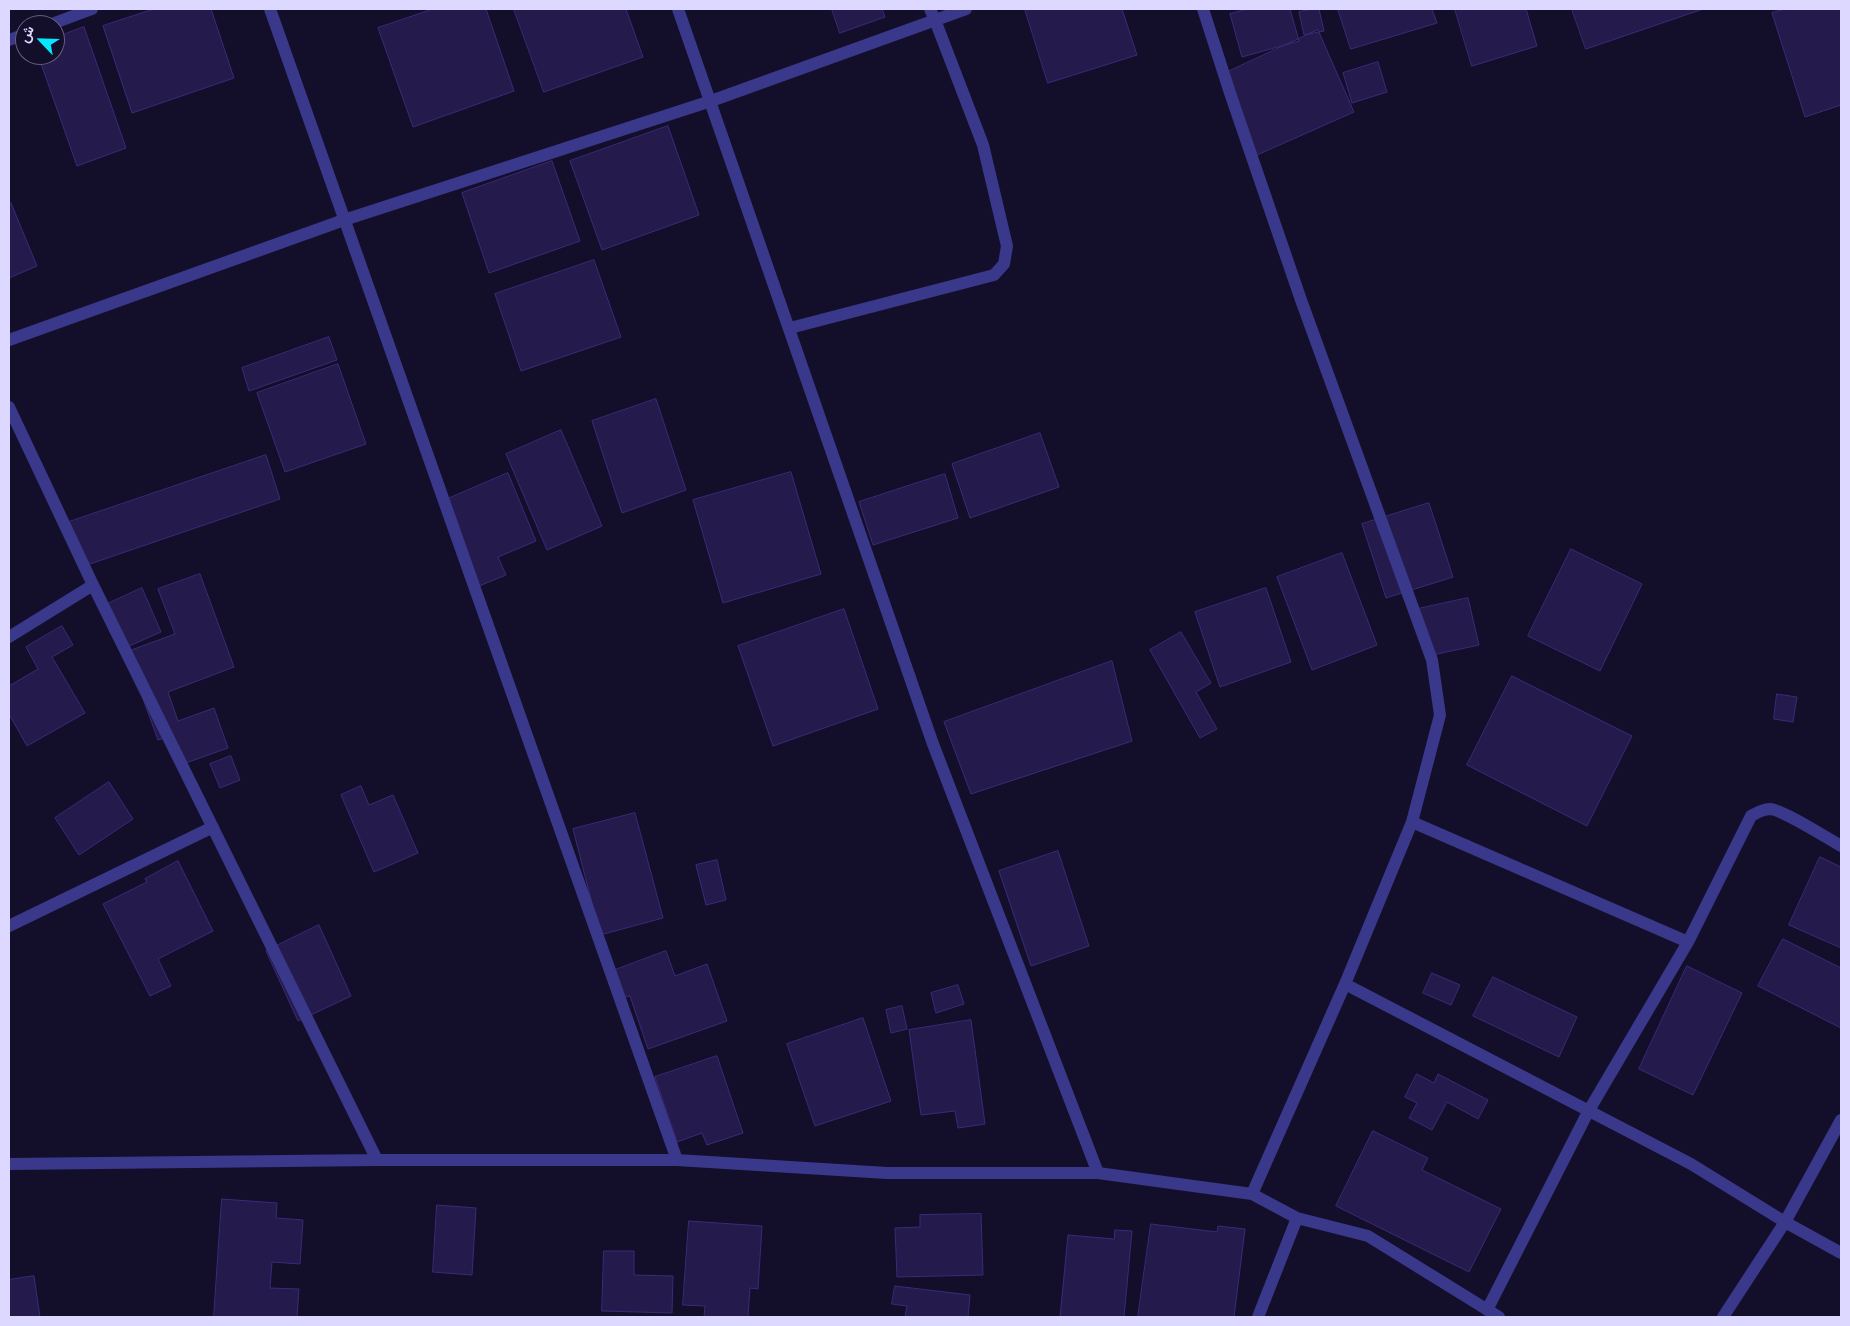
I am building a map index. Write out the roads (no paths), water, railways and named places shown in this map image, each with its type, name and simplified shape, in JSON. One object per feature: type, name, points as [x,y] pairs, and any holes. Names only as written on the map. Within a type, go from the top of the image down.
[{"type":"street","points":[[65,19],[92,9]]},
{"type":"street","points":[[270,9],[677,1160]]},
{"type":"street","points":[[678,9],[933,744],[1098,1173]]},
{"type":"street","points":[[9,340],[344,220],[711,101],[933,14],[966,9]]},
{"type":"street","points":[[1203,9],[1301,300],[1432,660],[1440,715],[1412,822],[1345,984],[1252,1194]]},
{"type":"street","points":[[790,328],[994,275],[1004,264],[1007,246],[983,145],[933,14]]},
{"type":"street","points":[[9,407],[93,585],[377,1160]]},
{"type":"street","points":[[9,637],[93,585]]},
{"type":"street","points":[[1487,1310],[1588,1112],[1688,942],[1751,816],[1770,809],[1784,814],[1841,846]]},
{"type":"street","points":[[1412,822],[1688,942]]},
{"type":"street","points":[[9,926],[212,827]]},
{"type":"street","points":[[1345,984],[1691,1164],[1841,1254]]},
{"type":"street","points":[[1723,1317],[1785,1222],[1841,1120]]},
{"type":"street","points":[[9,1164],[377,1160],[677,1160],[887,1173],[1098,1173],[1252,1194],[1297,1218],[1368,1236],[1498,1317]]},
{"type":"street","points":[[1258,1317],[1297,1218]]}]
